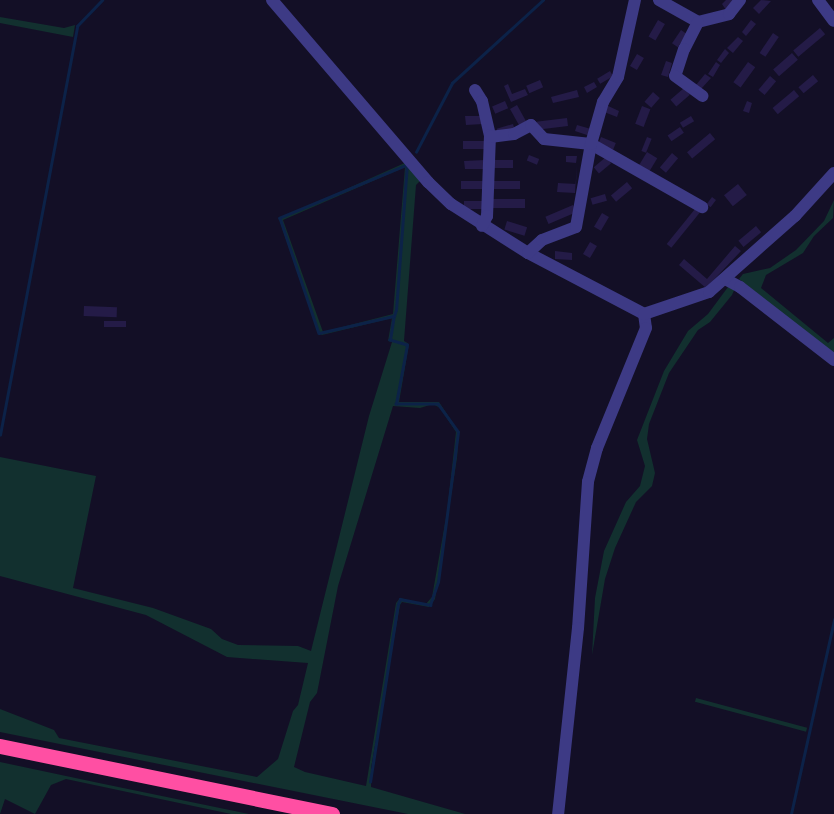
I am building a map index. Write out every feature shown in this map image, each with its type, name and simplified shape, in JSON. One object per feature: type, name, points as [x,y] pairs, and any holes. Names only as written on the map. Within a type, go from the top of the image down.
[{"type":"highway","points":[[0,746],[332,814]]},
{"type":"street","points":[[272,0],[428,182],[482,226],[528,253],[644,314],[709,292],[725,280],[794,216],[834,173]]},
{"type":"street","points":[[528,253],[542,240],[576,227],[591,144],[603,102],[618,77],[635,0]]},
{"type":"street","points":[[659,0],[698,22],[729,14],[740,0]]},
{"type":"street","points":[[818,0],[834,21]]},
{"type":"street","points":[[698,22],[684,49],[675,76],[702,96]]},
{"type":"street","points":[[475,90],[482,100],[490,138],[488,216],[482,226]]},
{"type":"street","points":[[490,138],[514,134],[531,125],[544,139],[591,144],[702,207]]},
{"type":"street","points":[[725,280],[740,287],[834,360]]},
{"type":"street","points":[[558,814],[578,628],[588,482],[597,448],[646,328],[644,314]]},
{"type":"green space","points":[[0,17],[64,28],[75,25],[73,37],[0,23]]},
{"type":"green space","points":[[407,162],[420,181],[416,185],[404,341],[409,344],[399,402],[439,402],[459,432],[457,458],[435,599],[429,607],[402,602],[400,605],[371,768],[371,787],[465,814],[408,814],[0,732],[0,709],[54,730],[59,738],[257,777],[278,759],[293,711],[298,705],[308,663],[227,657],[146,615],[0,576],[0,457],[96,476],[73,588],[153,608],[211,629],[222,639],[238,645],[298,646],[311,651],[369,416],[392,342],[388,341],[392,318],[322,335],[318,333],[279,219]],"holes":[[[405,167],[393,314],[323,332],[283,220]],[[433,404],[440,408],[456,432],[447,512],[432,597],[425,605],[400,598],[396,603],[366,786],[305,772],[294,767],[310,702],[317,693],[338,586],[393,406],[420,408]]]},
{"type":"green space","points":[[834,200],[833,218],[814,236],[803,253],[766,275],[761,288],[828,343],[834,338],[834,354],[739,279],[743,274],[770,268],[796,250],[824,221]]},
{"type":"green space","points":[[728,287],[735,288],[732,295],[710,322],[698,330],[669,373],[649,424],[647,439],[655,473],[652,486],[636,502],[615,548],[605,579],[592,655],[595,598],[604,551],[626,502],[640,486],[645,466],[637,440],[664,371],[688,331],[708,314]]},
{"type":"green space","points":[[696,698],[807,728],[806,732],[695,702]]},
{"type":"green space","points":[[0,762],[249,814],[231,814],[66,779],[51,785],[35,814],[5,799],[0,814]]},
{"type":"building","points":[[726,0],[736,0],[726,10],[722,4]]},
{"type":"building","points":[[761,0],[771,1],[759,14],[753,8]]},
{"type":"building","points":[[658,20],[665,24],[655,40],[648,36]]},
{"type":"building","points":[[751,20],[756,24],[746,36],[742,32]]},
{"type":"building","points":[[820,28],[825,34],[798,57],[793,50]]},
{"type":"building","points":[[681,30],[687,34],[678,47],[672,43]]},
{"type":"building","points":[[773,33],[779,37],[765,57],[760,53]]},
{"type":"building","points":[[738,37],[743,41],[733,53],[727,48]]},
{"type":"building","points":[[725,49],[729,53],[721,63],[717,60]]},
{"type":"building","points":[[792,53],[798,60],[779,76],[773,69]]},
{"type":"building","points":[[637,54],[644,58],[637,70],[630,66]]},
{"type":"building","points":[[666,61],[672,63],[668,77],[661,75]]},
{"type":"building","points":[[716,62],[720,65],[713,77],[708,74]]},
{"type":"building","points":[[748,62],[755,67],[741,88],[733,82]]},
{"type":"building","points":[[610,71],[613,76],[600,84],[597,79]]},
{"type":"building","points":[[705,74],[711,78],[701,89],[696,85]]},
{"type":"building","points":[[813,75],[818,81],[804,93],[798,87]]},
{"type":"building","points":[[770,76],[776,81],[765,95],[758,90]]},
{"type":"building","points":[[540,80],[543,87],[529,93],[526,86]]},
{"type":"building","points":[[594,82],[597,87],[587,93],[584,87]]},
{"type":"building","points":[[508,84],[512,94],[525,89],[528,95],[511,102],[504,86]]},
{"type":"building","points":[[684,88],[690,95],[676,107],[670,100]]},
{"type":"building","points":[[577,90],[579,97],[553,103],[551,97]]},
{"type":"building","points":[[794,90],[799,96],[778,114],[773,108]]},
{"type":"building","points":[[653,92],[660,98],[651,108],[644,102]]},
{"type":"building","points":[[505,101],[508,108],[495,114],[492,106]]},
{"type":"building","points":[[747,101],[752,103],[749,113],[743,111]]},
{"type":"building","points":[[517,105],[527,123],[520,127],[510,109]]},
{"type":"building","points":[[606,105],[619,111],[617,117],[604,112]]},
{"type":"building","points":[[642,106],[650,109],[644,127],[635,124]]},
{"type":"building","points":[[465,116],[483,116],[483,124],[466,125]]},
{"type":"building","points":[[691,116],[694,121],[683,128],[680,123]]},
{"type":"building","points":[[567,118],[568,126],[537,130],[536,122]]},
{"type":"building","points":[[513,124],[515,131],[499,135],[497,129]]},
{"type":"building","points":[[577,125],[591,129],[590,136],[575,131]]},
{"type":"building","points":[[680,127],[684,133],[671,141],[668,135]]},
{"type":"building","points":[[710,133],[715,139],[692,158],[687,152]]},
{"type":"building","points":[[601,137],[616,143],[613,149],[598,143]]},
{"type":"building","points":[[647,137],[652,139],[646,153],[641,151]]},
{"type":"building","points":[[463,141],[485,141],[485,149],[463,149]]},
{"type":"building","points":[[647,152],[657,158],[648,174],[637,168]]},
{"type":"building","points":[[672,153],[678,158],[666,173],[660,168]]},
{"type":"building","points":[[529,155],[539,159],[537,165],[527,161]]},
{"type":"building","points":[[566,156],[577,156],[576,163],[566,162]]},
{"type":"building","points":[[606,157],[611,163],[599,173],[594,167]]},
{"type":"building","points":[[485,160],[485,169],[465,169],[464,161]]},
{"type":"building","points":[[492,160],[513,160],[513,168],[492,168]]},
{"type":"building","points":[[461,181],[485,181],[485,189],[461,189]]},
{"type":"building","points":[[493,181],[520,181],[520,189],[493,189]]},
{"type":"building","points":[[627,182],[632,188],[616,202],[611,195]]},
{"type":"building","points":[[558,183],[576,184],[575,193],[557,192]]},
{"type":"building","points":[[738,184],[747,195],[733,206],[724,195]]},
{"type":"building","points":[[605,194],[607,201],[593,205],[591,198]]},
{"type":"building","points":[[712,197],[716,200],[711,207],[707,204]]},
{"type":"building","points":[[491,199],[525,199],[525,208],[491,208]]},
{"type":"building","points":[[464,201],[485,201],[485,209],[464,209]]},
{"type":"building","points":[[573,205],[576,212],[549,224],[545,217]]},
{"type":"building","points":[[695,209],[700,213],[671,248],[667,244]]},
{"type":"building","points":[[602,213],[609,217],[601,231],[594,227]]},
{"type":"building","points":[[507,221],[527,227],[524,236],[504,230]]},
{"type":"building","points":[[756,226],[761,232],[744,247],[738,241]]},
{"type":"building","points":[[590,242],[597,246],[590,258],[583,254]]},
{"type":"building","points":[[735,246],[741,251],[706,288],[679,265],[684,259],[707,279]]},
{"type":"building","points":[[555,251],[572,253],[572,260],[555,259]]},
{"type":"building","points":[[84,306],[117,307],[117,317],[84,316]]},
{"type":"building","points":[[104,321],[126,321],[126,327],[104,327]]},
{"type":"waterway","points":[[0,435],[77,26],[102,0]]},
{"type":"waterway","points":[[416,152],[452,83],[543,0]]},
{"type":"waterway","points":[[370,782],[398,604],[400,599],[430,605],[438,582],[458,432],[438,404],[396,404],[407,345],[390,340],[396,310],[407,165],[280,218],[319,333],[394,316]]},
{"type":"waterway","points":[[791,814],[834,620]]}]
